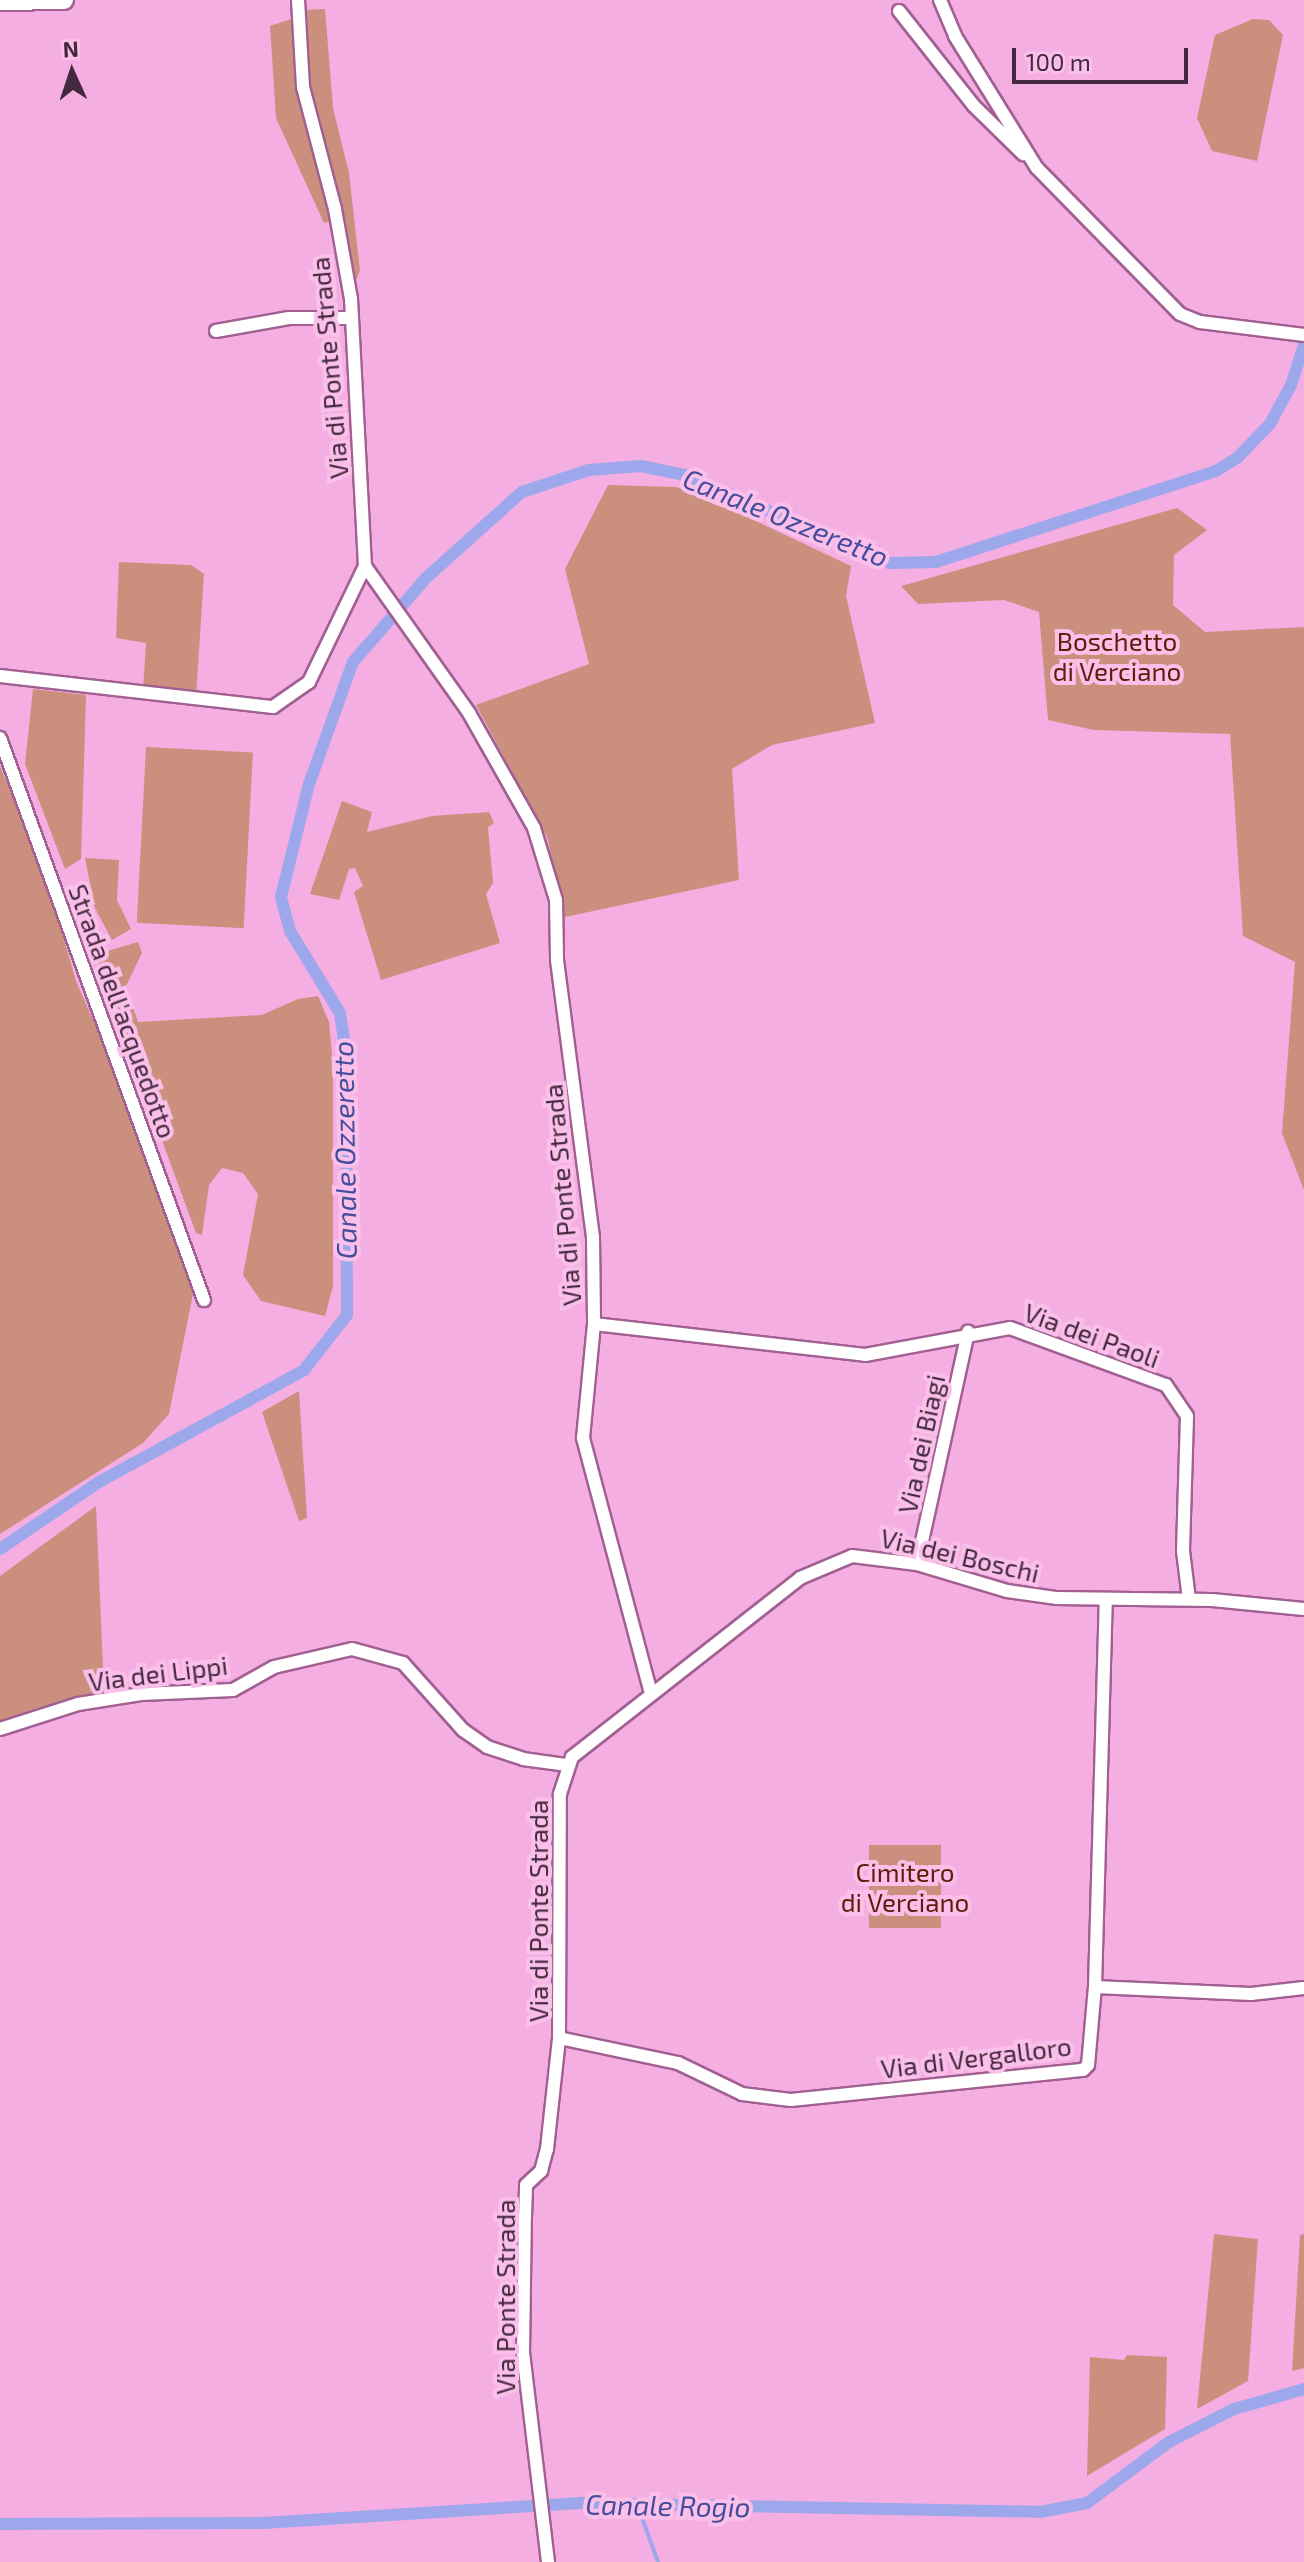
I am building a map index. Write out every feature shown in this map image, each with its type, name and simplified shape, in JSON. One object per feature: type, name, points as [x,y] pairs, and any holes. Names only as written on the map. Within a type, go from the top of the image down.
[{"type":"highway","points":[[0,1],[64,0]]},
{"type":"street","name":"Via di Ponte Strada","points":[[298,0],[303,87],[335,209],[350,318],[365,566],[469,713],[534,828],[556,900],[557,960],[585,1155],[594,1324],[583,1438],[651,1694],[566,1765],[559,1814],[559,2038]]},
{"type":"street","points":[[940,1],[955,36],[1037,168]]},
{"type":"street","points":[[899,11],[974,106],[1180,314],[1200,322],[1300,335]]},
{"type":"street","points":[[216,331],[289,318],[350,318]]},
{"type":"street","points":[[0,676],[273,707],[309,682],[365,566]]},
{"type":"street","name":"Strada dell'acquedotto","points":[[0,738],[204,1300]]},
{"type":"street","name":"Via dei Paoli","points":[[594,1324],[865,1355],[968,1332],[1010,1328],[1176,1393],[1187,1416],[1183,1551],[1189,1599]]},
{"type":"street","name":"Via dei Biagi","points":[[917,1564],[968,1332]]},
{"type":"street","name":"Via dei Boschi","points":[[651,1694],[815,1569],[852,1556],[917,1564],[1007,1591],[1106,1601],[1189,1599],[1304,1609]]},
{"type":"street","name":"Via di Vergalloro","points":[[559,2038],[678,2063],[742,2094],[791,2100],[1083,2070],[1088,2065],[1095,1987],[1106,1601]]},
{"type":"street","name":"Via dei Lippi","points":[[0,1729],[78,1704],[141,1694],[233,1690],[274,1667],[352,1649],[403,1663],[463,1730],[487,1747],[523,1759],[566,1765]]},
{"type":"street","points":[[1095,1987],[1251,1994],[1304,1988]]},
{"type":"street","name":"Via Ponte Strada","points":[[548,2562],[523,2353],[525,2203],[526,2185],[541,2171],[547,2149],[559,2038]]},
{"type":"green space","points":[[325,9],[333,108],[349,173],[360,271],[355,282],[307,98],[302,10]]},
{"type":"green space","points":[[291,19],[302,116],[333,221],[324,223],[276,118],[270,26]]},
{"type":"green space","points":[[1253,19],[1269,20],[1283,35],[1257,161],[1212,151],[1197,118],[1215,35]]},
{"type":"green space","points":[[608,485],[676,487],[703,496],[851,566],[846,596],[875,723],[772,745],[732,769],[739,880],[565,917],[547,837],[476,705],[589,664],[565,569]]},
{"type":"green space","name":"Boschetto di Verciano","points":[[1177,508],[1207,530],[1174,555],[1173,605],[1205,632],[1304,627],[1304,1190],[1282,1133],[1295,962],[1243,936],[1230,734],[1094,730],[1048,720],[1039,612],[1004,600],[918,604],[901,586]]},
{"type":"green space","points":[[119,562],[191,565],[204,574],[196,696],[143,690],[146,643],[116,638]]},
{"type":"green space","points":[[33,689],[86,695],[81,859],[65,869],[25,764]]},
{"type":"green space","points":[[146,747],[253,753],[244,928],[137,923]]},
{"type":"green space","points":[[0,766],[46,878],[76,981],[119,1079],[195,1284],[169,1414],[143,1443],[0,1534]]},
{"type":"green space","points":[[342,801],[372,812],[367,832],[432,816],[489,812],[494,823],[488,827],[493,883],[486,894],[500,943],[381,980],[354,892],[363,886],[355,868],[349,869],[339,900],[310,894]]},
{"type":"green space","points":[[85,858],[119,860],[117,900],[131,929],[112,940],[95,908]]},
{"type":"green space","points":[[138,942],[142,953],[126,986],[138,1022],[262,1015],[298,999],[318,996],[329,1022],[333,1066],[333,1286],[325,1316],[261,1301],[243,1275],[258,1194],[243,1173],[222,1168],[209,1185],[202,1235],[196,1233],[98,966],[101,953]]},
{"type":"green space","points":[[299,1391],[307,1518],[299,1521],[262,1412]]},
{"type":"green space","points":[[96,1506],[104,1691],[0,1722],[0,1576]]},
{"type":"green space","name":"Cimitero di Verciano","points":[[869,1845],[941,1845],[941,1928],[869,1928]]},
{"type":"green space","points":[[1214,2234],[1258,2239],[1248,2381],[1197,2409]]},
{"type":"green space","points":[[1304,2234],[1304,2368],[1292,2371],[1300,2235]]},
{"type":"green space","points":[[1127,2355],[1167,2357],[1165,2429],[1087,2476],[1090,2357],[1124,2360]]},
{"type":"waterway","name":"Canale Ozzeretto","points":[[0,1549],[99,1482],[304,1370],[347,1315],[346,1052],[340,1013],[290,931],[281,897],[309,784],[353,662],[426,578],[522,492],[589,470],[641,466],[685,475],[890,563],[936,562],[1216,471],[1238,457],[1270,424],[1291,385],[1304,345]]},
{"type":"waterway","name":"Canale Rogio","points":[[0,2524],[263,2523],[581,2503],[1040,2512],[1087,2503],[1169,2442],[1234,2409],[1304,2389]]},
{"type":"waterway","points":[[637,2504],[658,2562]]}]
